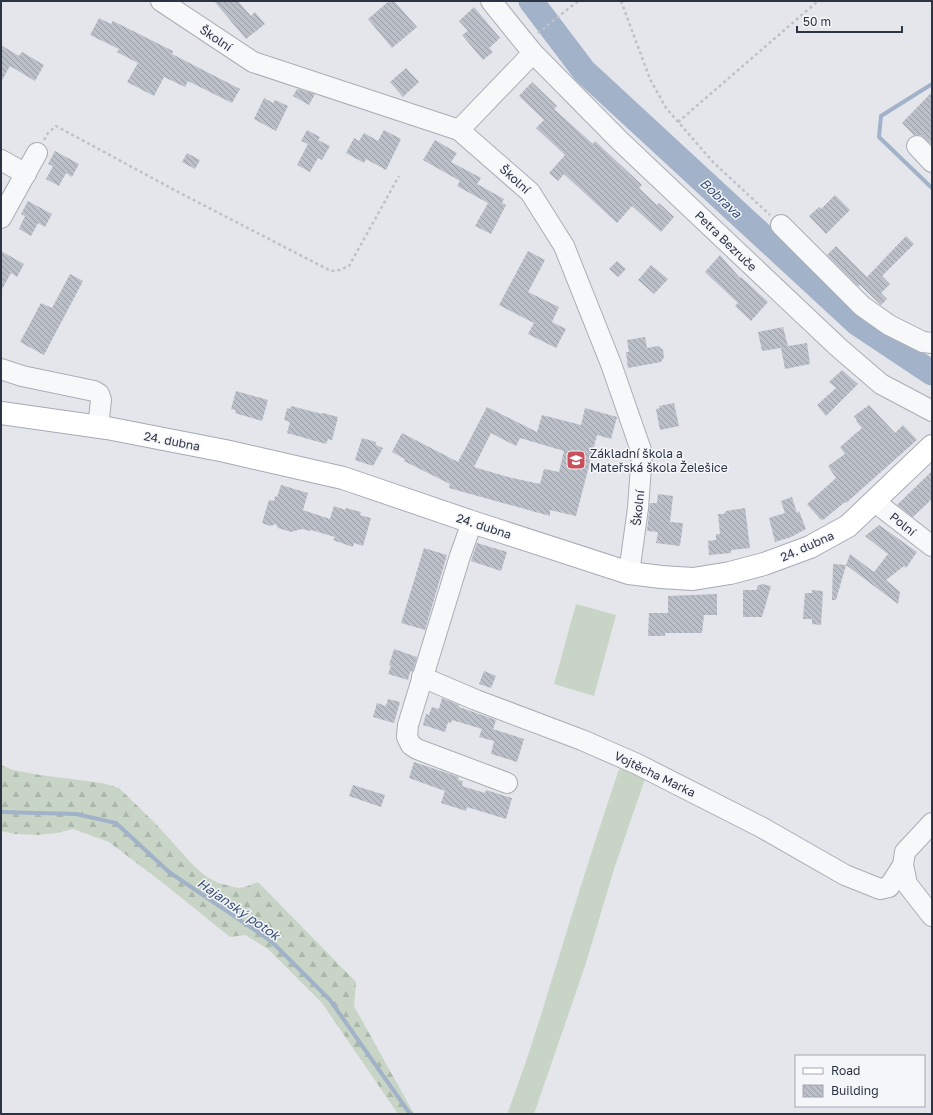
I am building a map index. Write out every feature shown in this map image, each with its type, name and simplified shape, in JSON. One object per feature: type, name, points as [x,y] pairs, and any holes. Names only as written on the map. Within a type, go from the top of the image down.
[{"type":"main road","name":"24. dubna","points":[[1,414],[98,427],[225,451],[343,478],[629,573],[693,579],[764,564],[810,547],[848,526],[875,502],[932,446]]},
{"type":"street","name":"Školní","points":[[161,1],[253,62],[459,130],[530,192],[564,246],[611,364],[642,453],[638,508],[629,573]]},
{"type":"street","name":"Petra Bezruče","points":[[491,1],[533,53],[620,141],[838,347],[881,384],[932,411]]},
{"type":"street","points":[[459,130],[533,53]]},
{"type":"street","points":[[917,146],[932,162]]},
{"type":"street","points":[[1,218],[37,153]]},
{"type":"street","points":[[1,160],[26,174]]},
{"type":"street","points":[[780,225],[862,306],[889,325],[923,342],[932,343]]},
{"type":"street","points":[[1,369],[22,376],[94,391],[99,394],[100,404],[98,427]]},
{"type":"street","name":"Polní","points":[[875,502],[932,546]]},
{"type":"street","points":[[472,522],[422,677],[408,725],[407,737],[411,745],[417,749],[507,783]]},
{"type":"street","name":"Vojtěcha Marka","points":[[422,677],[476,700],[582,740],[637,764],[761,827],[845,875],[880,888],[932,915]]},
{"type":"street","points":[[880,888],[889,887],[903,865],[906,852],[932,822]]},
{"type":"street","name":"Vojtěcha Marka","points":[[903,865],[907,884],[932,915]]},
{"type":"path","points":[[537,34],[578,1]]},
{"type":"path","points":[[622,1],[650,79],[666,108],[713,162],[780,225]]},
{"type":"path","points":[[678,122],[818,1]]},
{"type":"path","points":[[37,153],[48,133],[56,126],[180,193],[331,271],[340,270],[349,266],[398,176]]},
{"type":"green space","points":[[576,604],[616,615],[594,696],[554,684]]},
{"type":"green space","points":[[1,765],[13,770],[102,783],[119,788],[155,823],[194,866],[207,877],[218,883],[238,888],[258,882],[356,982],[354,1006],[414,1114],[398,1114],[322,1003],[268,949],[245,935],[230,937],[109,842],[73,829],[57,833],[37,835],[15,834],[1,831]]},
{"type":"green space","points":[[619,769],[646,776],[615,866],[585,966],[534,1114],[507,1114],[532,1044],[581,885]]},
{"type":"building","points":[[214,1],[238,1],[251,16],[255,12],[265,24],[246,39]]},
{"type":"building","points":[[389,1],[394,1],[417,27],[392,48],[368,19]]},
{"type":"building","points":[[474,7],[500,38],[489,48],[493,52],[483,60],[462,35],[468,31],[459,21]]},
{"type":"building","points":[[99,18],[111,24],[113,21],[173,51],[172,54],[240,89],[232,103],[188,81],[185,87],[164,77],[154,96],[127,82],[138,63],[117,52],[119,49],[90,35]]},
{"type":"building","points":[[1,45],[19,56],[22,52],[44,65],[35,81],[10,66],[1,82]]},
{"type":"building","points":[[406,68],[419,82],[403,97],[390,82]]},
{"type":"building","points":[[532,82],[557,106],[554,109],[593,144],[595,141],[642,185],[639,188],[657,205],[659,203],[674,217],[661,232],[632,206],[617,223],[564,174],[558,181],[549,173],[565,155],[536,128],[544,120],[519,96]]},
{"type":"building","points":[[297,89],[315,94],[309,105],[293,96]]},
{"type":"building","points":[[932,92],[932,145],[921,135],[914,135],[902,123]]},
{"type":"building","points":[[264,98],[273,103],[275,100],[288,106],[276,131],[254,119]]},
{"type":"building","points":[[307,130],[320,137],[318,140],[330,146],[322,160],[318,158],[310,172],[297,165],[308,144],[301,141]]},
{"type":"building","points":[[384,130],[401,139],[386,170],[366,159],[364,163],[346,153],[354,138],[359,141],[364,133],[378,141]]},
{"type":"building","points":[[435,140],[457,153],[451,162],[481,178],[477,184],[504,199],[502,203],[506,205],[491,234],[475,226],[488,203],[457,186],[460,181],[423,160]]},
{"type":"building","points":[[55,151],[79,164],[72,177],[66,173],[59,186],[46,179],[53,166],[48,164]]},
{"type":"building","points":[[187,153],[200,160],[195,169],[182,162]]},
{"type":"building","points":[[835,195],[850,210],[826,234],[809,216],[819,207],[821,209]]},
{"type":"building","points":[[28,201],[52,214],[45,227],[38,223],[31,236],[19,229],[25,216],[21,214]]},
{"type":"building","points":[[906,236],[914,244],[882,276],[890,284],[881,293],[887,299],[881,305],[860,285],[858,286],[827,255],[836,246],[867,277]]},
{"type":"building","points":[[1,251],[24,264],[17,277],[11,273],[1,291]]},
{"type":"building","points":[[528,251],[545,260],[528,292],[559,307],[552,322],[566,329],[556,348],[528,334],[534,323],[499,305]]},
{"type":"building","points":[[720,255],[740,278],[741,277],[768,302],[751,321],[735,306],[738,303],[705,272]]},
{"type":"building","points":[[617,261],[626,269],[618,277],[609,269]]},
{"type":"building","points":[[651,265],[668,279],[654,294],[638,280]]},
{"type":"building","points":[[70,274],[83,281],[44,355],[20,342],[41,303],[52,308]]},
{"type":"building","points":[[783,327],[788,346],[807,343],[810,364],[785,369],[781,348],[762,351],[758,332]]},
{"type":"building","points":[[645,337],[647,348],[658,346],[663,350],[664,357],[661,362],[628,368],[626,352],[629,352],[627,340]]},
{"type":"building","points":[[842,370],[858,384],[826,416],[817,405],[836,388],[829,382]]},
{"type":"building","points":[[236,391],[268,400],[262,421],[235,413],[236,410],[231,409]]},
{"type":"building","points":[[674,403],[679,426],[660,430],[656,409],[660,408],[659,406]]},
{"type":"building","points":[[869,405],[895,433],[903,425],[917,440],[846,503],[845,502],[821,520],[807,504],[836,478],[828,466],[845,454],[840,447],[862,428],[854,416]]},
{"type":"building","points":[[291,406],[338,417],[332,440],[328,439],[326,444],[287,433],[290,422],[284,420],[287,408],[290,409]]},
{"type":"building","points":[[487,407],[537,432],[542,415],[581,425],[585,408],[617,417],[611,439],[597,435],[576,516],[550,510],[550,516],[449,488],[450,484],[404,461],[405,459],[392,452],[402,433],[458,462]],"holes":[[[491,433],[516,446],[520,438],[564,451],[559,472],[544,469],[540,484],[508,477],[474,467]]]},
{"type":"building","points":[[362,438],[376,442],[376,445],[383,448],[373,466],[355,460]]},
{"type":"building","points":[[932,471],[932,499],[913,517],[897,505]]},
{"type":"building","points":[[281,485],[308,493],[303,510],[330,519],[334,506],[345,510],[346,508],[361,512],[360,515],[371,518],[363,546],[354,543],[353,547],[333,540],[335,537],[311,530],[302,529],[291,532],[278,528],[276,524],[270,526],[262,523],[269,500],[274,501]]},
{"type":"building","points":[[658,494],[673,496],[670,522],[683,523],[680,546],[656,543],[658,532],[647,531],[650,503],[657,503]]},
{"type":"building","points":[[792,497],[797,513],[799,511],[806,529],[791,537],[775,542],[769,518],[785,513],[781,501]]},
{"type":"building","points":[[745,508],[750,548],[731,550],[731,553],[709,555],[708,541],[716,540],[716,534],[720,534],[718,514],[724,514],[726,511]]},
{"type":"building","points":[[879,525],[917,552],[906,568],[904,566],[886,580],[900,592],[898,604],[846,565],[850,554],[874,572],[888,554],[865,536]]},
{"type":"building","points":[[477,543],[507,552],[501,571],[471,561]]},
{"type":"building","points":[[424,548],[447,555],[425,630],[401,623]]},
{"type":"building","points":[[833,564],[846,565],[836,600],[832,600]]},
{"type":"building","points":[[762,584],[771,586],[762,617],[743,617],[743,590],[757,590],[757,586]]},
{"type":"building","points":[[812,590],[823,591],[821,625],[812,624],[812,619],[803,619],[805,593],[812,593]]},
{"type":"building","points":[[717,594],[717,615],[704,615],[702,633],[665,633],[665,636],[648,636],[649,613],[668,613],[668,596]]},
{"type":"building","points":[[394,649],[417,657],[413,671],[410,672],[408,680],[388,674]]},
{"type":"building","points":[[484,671],[496,676],[491,688],[479,684]]},
{"type":"building","points":[[442,698],[459,705],[459,707],[496,720],[493,729],[524,739],[517,762],[491,754],[494,741],[479,737],[482,729],[452,720],[451,723],[448,722],[445,732],[423,725],[426,714],[429,715],[432,707],[439,709]]},
{"type":"building","points":[[388,699],[400,702],[394,723],[373,717],[377,703],[386,706]]},
{"type":"building","points":[[414,762],[459,777],[458,780],[463,781],[462,786],[485,793],[486,790],[512,798],[506,819],[467,807],[466,811],[441,803],[445,791],[409,778]]},
{"type":"building","points":[[353,785],[385,795],[381,807],[349,796]]},
{"type":"waterway","name":"Bobrava","points":[[531,1],[584,71],[857,323],[932,373]]},
{"type":"waterway","points":[[932,84],[881,116],[879,137],[932,188]]},
{"type":"waterway","name":"Hajanský potok","points":[[1,812],[76,814],[116,823],[169,872],[271,941],[330,1000],[410,1114]]},
{"type":"place","name":"Základní škola a Mateřská škola Želešice","points":[[576,460]]}]
